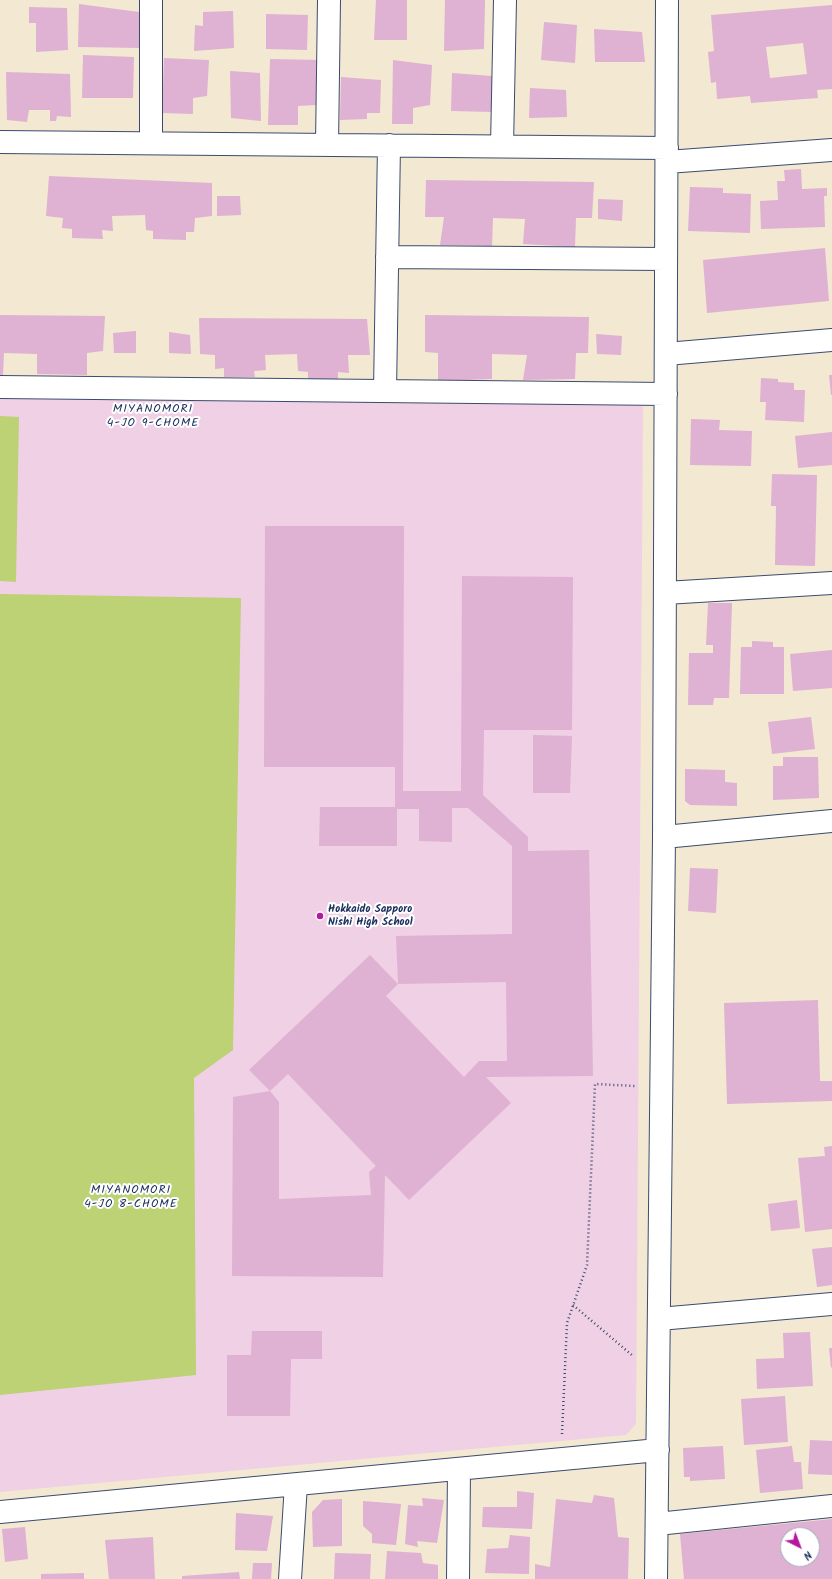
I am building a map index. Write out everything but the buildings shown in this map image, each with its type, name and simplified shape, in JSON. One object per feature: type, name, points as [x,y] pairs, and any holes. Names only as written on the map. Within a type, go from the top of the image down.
[{"type":"street","points":[[151,0],[151,143]]},
{"type":"street","points":[[327,145],[329,0]]},
{"type":"street","points":[[502,146],[505,0]]},
{"type":"street","points":[[656,1579],[664,836],[667,0]]},
{"type":"street","points":[[0,142],[502,146],[667,155],[832,150]]},
{"type":"street","points":[[385,391],[388,145]]},
{"type":"street","points":[[387,257],[666,259]]},
{"type":"street","points":[[666,354],[832,340]]},
{"type":"street","points":[[0,387],[666,394]]},
{"type":"street","points":[[665,593],[832,583]]},
{"type":"street","points":[[664,836],[832,821]]},
{"type":"street","points":[[659,1319],[832,1304]]},
{"type":"street","points":[[0,1512],[658,1450]]},
{"type":"street","points":[[458,1579],[459,1469]]},
{"type":"street","points":[[290,1579],[296,1484]]},
{"type":"street","points":[[657,1524],[832,1506]]},
{"type":"path","points":[[562,1434],[567,1323],[587,1265],[595,1084],[642,1086]]},
{"type":"path","points":[[573,1305],[634,1356]]},
{"type":"shaded area","name":"Hokkaido Sapporo Nishi High School","points":[[0,398],[638,401],[643,407],[636,1424],[626,1435],[0,1492]]},
{"type":"green space","points":[[0,416],[19,417],[16,582],[0,581]]},
{"type":"green space","points":[[0,594],[241,598],[233,1050],[194,1078],[196,1375],[0,1395]]},
{"type":"place","name":"Hokkaido Sapporo Nishi High School","points":[[320,916]]},
{"type":"district","name":"MIYANOMORI 4-JO 9-CHOME","points":[[153,417]]},
{"type":"district","name":"MIYANOMORI 4-JO 8-CHOME","points":[[131,1198]]}]
